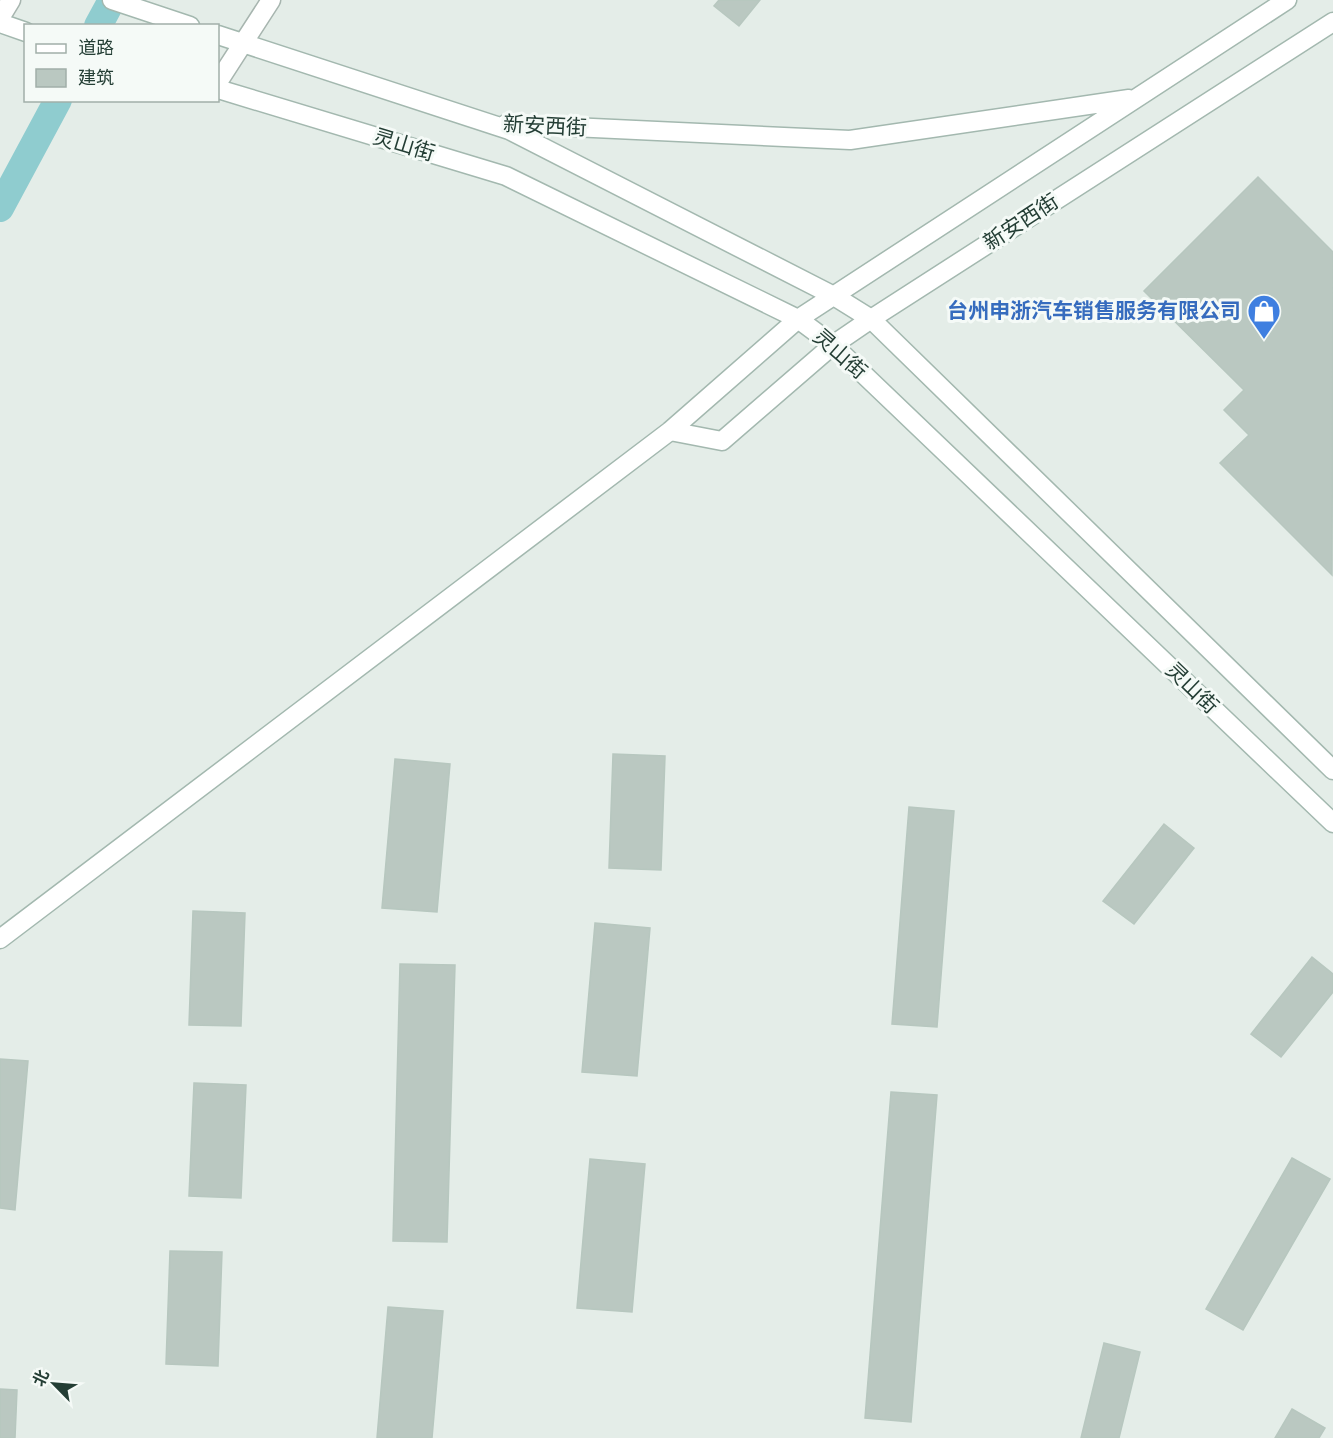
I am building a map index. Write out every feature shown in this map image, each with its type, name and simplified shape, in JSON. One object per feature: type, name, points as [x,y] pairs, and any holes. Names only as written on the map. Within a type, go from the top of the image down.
[{"type":"main road","points":[[0,18],[11,0]]},
{"type":"main road","points":[[112,0],[184,24]]},
{"type":"main road","points":[[219,80],[271,0]]},
{"type":"main road","name":"新安西街","points":[[0,939],[670,431],[798,319],[1287,0]]},
{"type":"main road","name":"新安西街","points":[[670,431],[722,441],[833,345],[1333,22]]},
{"type":"main road","points":[[0,23],[23,31]]},
{"type":"main road","name":"灵山街","points":[[219,35],[509,130],[834,296],[871,319],[1333,770]]},
{"type":"main road","name":"灵山街","points":[[219,89],[506,176],[798,319],[833,345],[1333,823]]},
{"type":"main road","name":"新安西街","points":[[491,124],[850,140],[1136,98]]},
{"type":"building","points":[[719,0],[760,0],[739,26],[714,6]]},
{"type":"building","name":"台州申浙汽车销售服务有限公司","points":[[1258,177],[1333,252],[1332,575],[1220,463],[1249,435],[1224,410],[1244,390],[1144,291]]},
{"type":"building","points":[[613,754],[665,756],[661,870],[609,868]]},
{"type":"building","points":[[395,759],[450,764],[437,912],[382,908]]},
{"type":"building","points":[[909,807],[954,811],[937,1027],[892,1024]]},
{"type":"building","points":[[1164,824],[1194,848],[1134,924],[1103,901]]},
{"type":"building","points":[[193,911],[245,913],[241,1026],[189,1025]]},
{"type":"building","points":[[595,923],[650,928],[637,1076],[582,1072]]},
{"type":"building","points":[[1312,957],[1333,974],[1333,992],[1281,1057],[1251,1034]]},
{"type":"building","points":[[400,964],[455,965],[447,1242],[393,1241]]},
{"type":"building","points":[[0,1059],[28,1061],[15,1210],[0,1208]]},
{"type":"building","points":[[194,1083],[246,1085],[241,1198],[189,1196]]},
{"type":"building","points":[[891,1092],[937,1095],[911,1422],[865,1418]]},
{"type":"building","points":[[1292,1158],[1330,1179],[1243,1330],[1206,1309]]},
{"type":"building","points":[[590,1159],[645,1164],[632,1312],[577,1308]]},
{"type":"building","points":[[170,1251],[222,1252],[218,1366],[166,1364]]},
{"type":"building","points":[[388,1307],[443,1311],[432,1438],[377,1438]]},
{"type":"building","points":[[1104,1343],[1140,1352],[1119,1438],[1081,1438]]},
{"type":"building","points":[[0,1389],[17,1390],[15,1438],[0,1438]]},
{"type":"building","points":[[1292,1409],[1325,1428],[1319,1438],[1275,1438]]},
{"type":"waterway","points":[[99,24],[112,0]]},
{"type":"waterway","points":[[0,208],[57,102]]},
{"type":"place","name":"台州申浙汽车销售服务有限公司","points":[[1264,340]]}]
